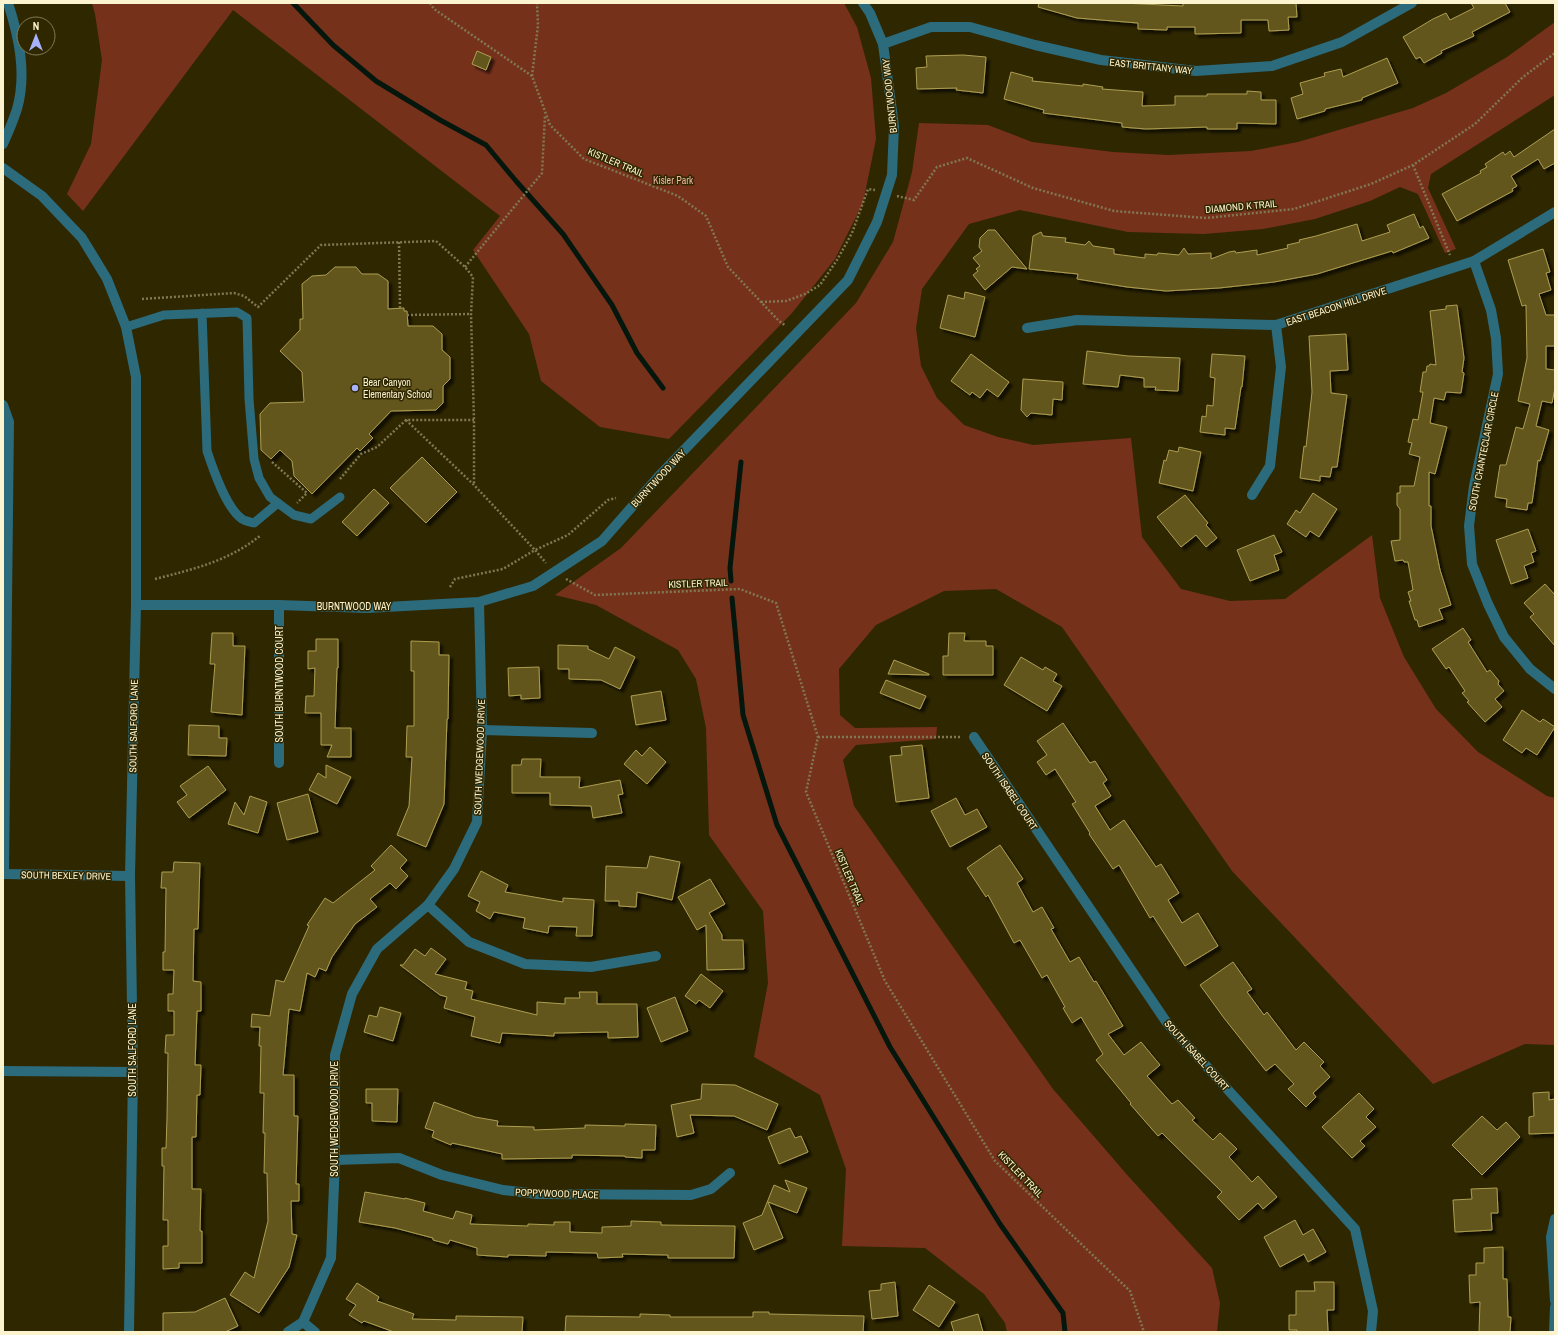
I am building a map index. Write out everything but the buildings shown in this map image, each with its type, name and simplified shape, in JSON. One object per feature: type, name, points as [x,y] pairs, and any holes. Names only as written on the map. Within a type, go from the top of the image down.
[{"type":"street","points":[[3,144],[17,109],[23,71],[15,24],[8,3]]},
{"type":"street","name":"BURNTWOOD WAY","points":[[136,605],[279,605],[367,608],[479,602],[533,586],[602,541],[659,476],[848,280],[877,222],[892,175],[894,126],[883,44],[870,13],[863,3]]},
{"type":"street","name":"EAST BRITTANY WAY","points":[[883,44],[931,28],[970,28],[1101,60],[1196,71],[1272,66],[1342,42],[1412,3]]},
{"type":"street","name":"SOUTH SALFORD LANE","points":[[3,168],[42,196],[82,238],[106,280],[126,327],[136,378],[136,605],[130,876],[133,1072],[129,1332]]},
{"type":"street","name":"EAST BEACON HILL DRIVE","points":[[1027,328],[1077,320],[1276,325],[1474,261],[1555,212]]},
{"type":"street","name":"SOUTH CHANTECLAIR CIRCLE","points":[[1474,261],[1491,310],[1496,338],[1498,374],[1474,486],[1469,526],[1472,564],[1488,604],[1504,637],[1530,669],[1555,689]]},
{"type":"street","points":[[1252,495],[1270,466],[1281,367],[1276,325]]},
{"type":"street","points":[[3,405],[9,422],[4,690],[4,874]]},
{"type":"street","name":"SOUTH WEDGEWOOD DRIVE","points":[[303,1322],[331,1258],[335,1160],[335,1055],[352,994],[377,949],[428,905],[454,869],[477,822],[482,730],[479,602]]},
{"type":"street","name":"SOUTH BURNTWOOD COURT","points":[[279,605],[279,763]]},
{"type":"street","points":[[482,730],[592,732]]},
{"type":"street","name":"SOUTH ISABEL COURT","points":[[974,737],[1167,1023],[1355,1229],[1374,1311],[1371,1332]]},
{"type":"street","name":"SOUTH BEXLEY DRIVE","points":[[4,874],[130,876]]},
{"type":"street","points":[[428,905],[469,942],[525,964],[591,967],[656,956]]},
{"type":"street","points":[[3,1071],[133,1072]]},
{"type":"street","name":"POPPYWOOD PLACE","points":[[335,1160],[399,1158],[442,1175],[503,1190],[537,1194],[691,1195],[711,1189],[730,1173]]},
{"type":"street","points":[[1555,1219],[1551,1236],[1555,1301]]},
{"type":"street","points":[[1554,1332],[1555,1307]]},
{"type":"street","points":[[288,1332],[303,1322],[315,1332]]},
{"type":"lane","points":[[126,327],[164,315],[237,312],[247,318],[249,399],[254,459],[259,478],[270,497],[294,515],[311,519],[340,497]]},
{"type":"lane","points":[[202,313],[207,451],[214,473],[228,502],[242,519],[254,524],[278,503]]},
{"type":"path","points":[[430,3],[434,9],[532,76],[538,25],[537,3]]},
{"type":"path","name":"DIAMOND K TRAIL","points":[[886,193],[914,200],[937,167],[967,158],[1033,188],[1114,211],[1206,218],[1294,209],[1371,184],[1413,165],[1475,124],[1523,77],[1555,53]]},
{"type":"path","name":"KISTLER TRAIL","points":[[532,76],[550,125],[584,159],[678,196],[706,216],[728,267],[779,321],[796,334]]},
{"type":"path","points":[[465,267],[542,173],[545,113]]},
{"type":"path","points":[[1413,165],[1455,267]]},
{"type":"path","points":[[761,302],[786,301],[805,294],[820,284],[837,260],[852,233],[868,189],[886,193]]},
{"type":"path","points":[[142,299],[234,293],[244,296],[258,307],[321,245],[436,241],[473,276],[471,314],[474,485]]},
{"type":"path","points":[[399,242],[400,308]]},
{"type":"path","points":[[407,315],[471,314]]},
{"type":"path","points":[[340,479],[361,454],[377,447],[406,420],[474,420]]},
{"type":"path","name":"KISTLER TRAIL","points":[[406,420],[474,485],[554,572],[595,595],[740,589],[776,603],[818,737],[806,792],[885,981],[995,1161],[1130,1291],[1144,1332]]},
{"type":"path","points":[[450,587],[455,579],[503,569],[535,550],[568,535],[608,500],[616,498]]},
{"type":"path","points":[[818,737],[974,737]]},
{"type":"green space","name":"Kisler Park","points":[[92,3],[844,3],[857,27],[871,78],[876,139],[863,203],[835,259],[792,313],[669,439],[600,427],[541,381],[529,334],[473,250],[500,216],[233,10],[83,211],[67,194],[91,144],[102,60]]},
{"type":"green space","points":[[1555,22],[1555,95],[1431,174],[1428,188],[1456,249],[1445,253],[1418,194],[1400,187],[1370,201],[1315,219],[1263,229],[1204,234],[1128,232],[1020,210],[969,224],[922,289],[916,328],[921,366],[937,398],[964,425],[998,437],[1033,445],[1131,438],[1142,537],[1181,589],[1230,601],[1285,599],[1372,535],[1380,598],[1404,657],[1436,709],[1478,752],[1547,796],[1555,798],[1555,1045],[1525,1044],[1433,1084],[1232,871],[1062,627],[996,589],[944,591],[876,625],[839,669],[840,715],[855,728],[937,727],[936,739],[856,745],[843,760],[854,806],[1053,1089],[1129,1177],[1212,1268],[1220,1303],[1217,1332],[1007,1332],[1005,1323],[984,1294],[925,1248],[842,1246],[846,1169],[820,1095],[754,1057],[768,983],[763,911],[709,835],[706,728],[696,679],[678,650],[596,605],[555,595],[621,548],[856,303],[893,242],[912,172],[919,123],[988,125],[1032,142],[1113,152],[1168,155],[1251,151],[1298,142],[1413,108],[1446,93],[1507,57]]},
{"type":"waterway","points":[[293,3],[333,45],[376,81],[440,120],[486,145],[563,234],[612,305],[637,353],[663,388]]},
{"type":"waterway","points":[[731,581],[730,568],[741,462]]},
{"type":"waterway","points":[[732,598],[743,715],[777,825],[890,1047],[1000,1224],[1063,1313],[1065,1332]]},
{"type":"place","name":"Bear Canyon Elementary School","points":[[355,388]]}]
